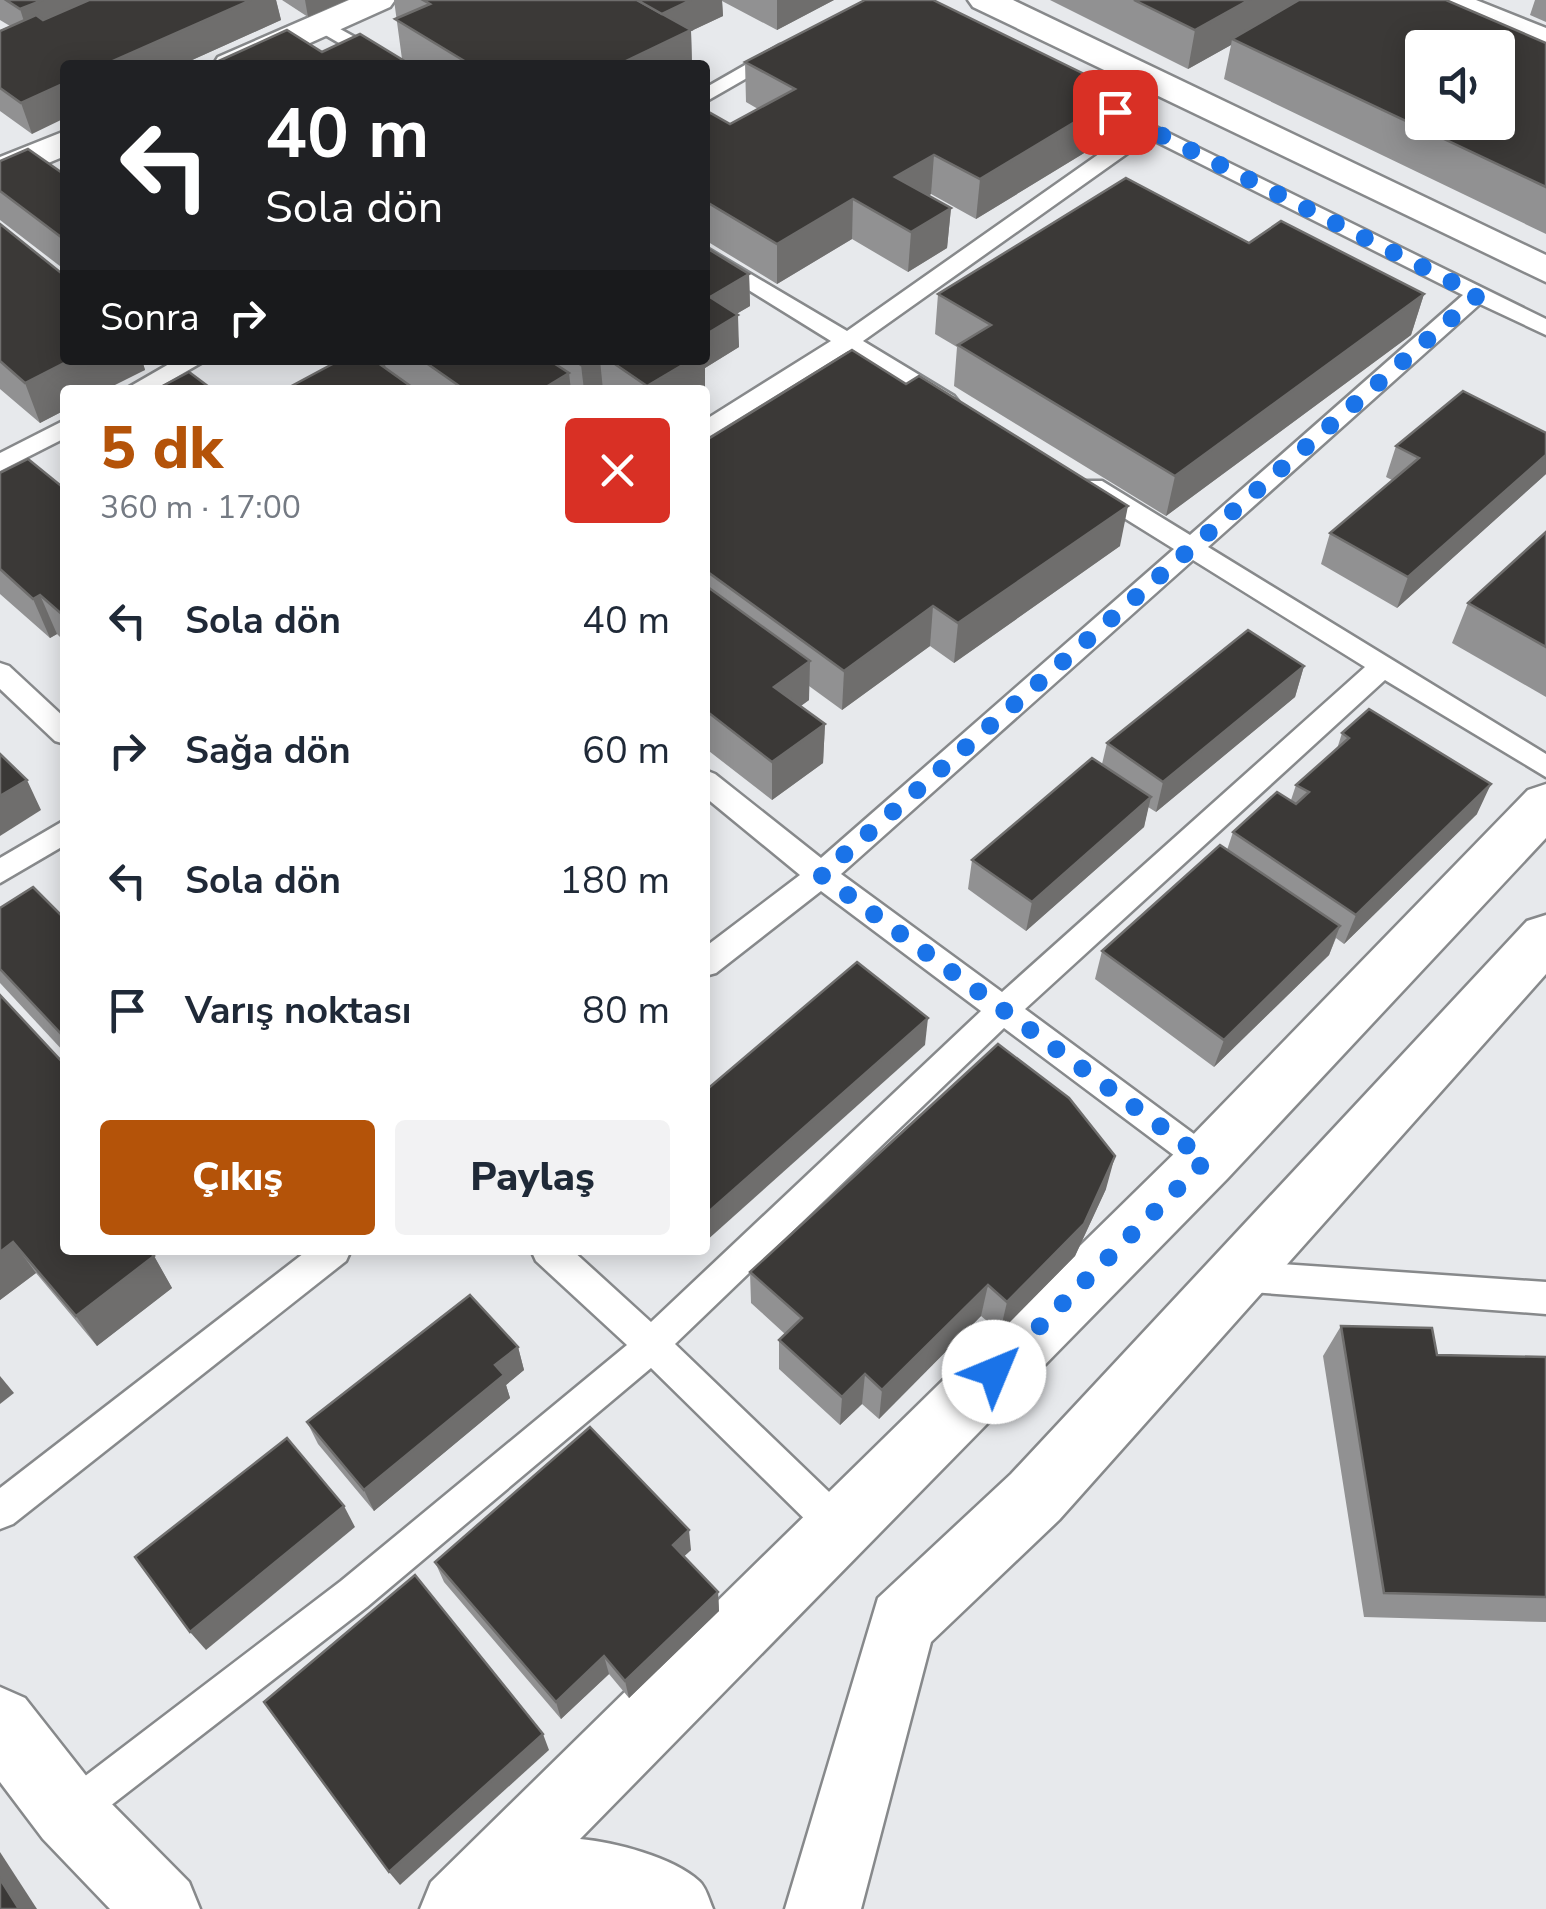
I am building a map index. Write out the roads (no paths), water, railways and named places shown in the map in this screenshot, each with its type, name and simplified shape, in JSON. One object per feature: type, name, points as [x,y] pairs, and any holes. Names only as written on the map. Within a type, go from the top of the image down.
[{"type":"street","points":[[242,60],[378,0]]},
{"type":"street","points":[[985,0],[1546,270]]},
{"type":"street","points":[[1446,0],[1546,40]]},
{"type":"street","points":[[0,172],[60,144]]},
{"type":"street","points":[[460,1909],[1206,1160],[1546,804]]},
{"type":"street","points":[[823,1909],[902,1622],[1034,1497],[1546,937]]},
{"type":"street","points":[[0,1722],[69,1813],[162,1909]]},
{"type":"street","points":[[460,1909],[518,1883],[587,1875],[653,1893],[675,1909]]},
{"type":"lane","points":[[322,25],[382,60]]},
{"type":"lane","points":[[710,93],[799,40]]},
{"type":"lane","points":[[1061,86],[1546,328]]},
{"type":"lane","points":[[710,428],[846,342],[1148,129]]},
{"type":"lane","points":[[710,257],[962,410]]},
{"type":"lane","points":[[710,960],[821,875],[1478,295]]},
{"type":"lane","points":[[144,385],[174,365]]},
{"type":"lane","points":[[176,365],[194,385]]},
{"type":"lane","points":[[0,463],[60,431]]},
{"type":"lane","points":[[1078,478],[1194,546],[1546,767]]},
{"type":"lane","points":[[69,1813],[354,1594],[652,1344],[1003,1010],[1382,667]]},
{"type":"lane","points":[[0,673],[60,729]]},
{"type":"lane","points":[[710,785],[821,875],[1206,1160]]},
{"type":"lane","points":[[0,872],[60,835]]},
{"type":"lane","points":[[0,1512],[328,1255]]},
{"type":"lane","points":[[554,1255],[652,1344],[838,1527]]},
{"type":"lane","points":[[1237,1276],[1546,1298]]}]
